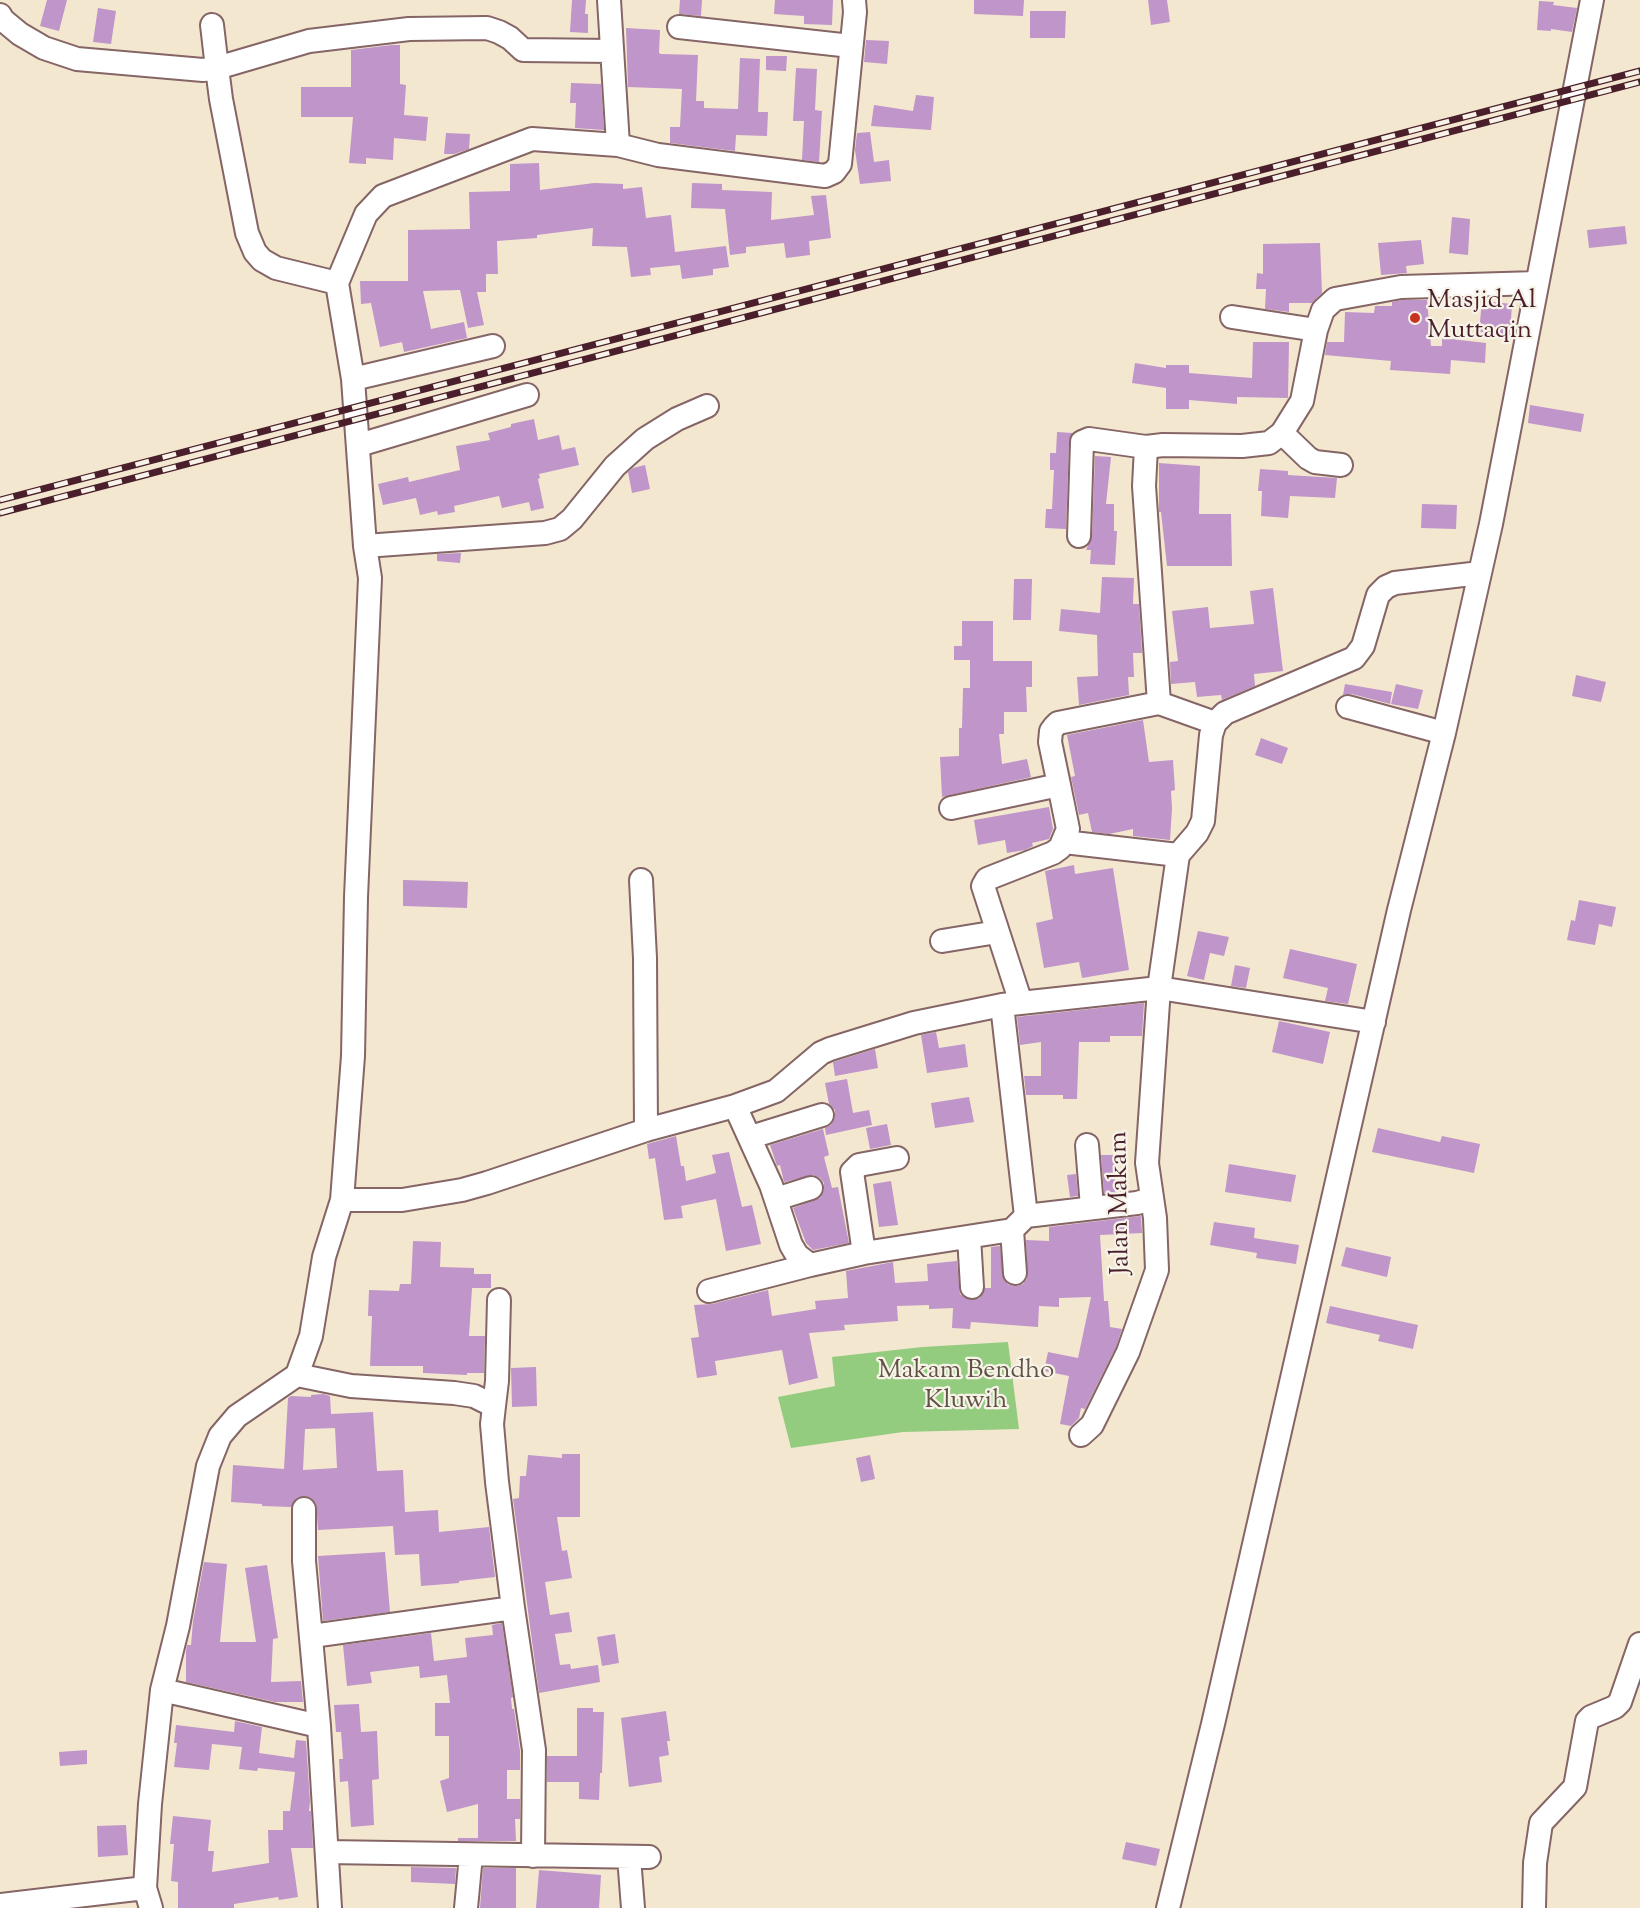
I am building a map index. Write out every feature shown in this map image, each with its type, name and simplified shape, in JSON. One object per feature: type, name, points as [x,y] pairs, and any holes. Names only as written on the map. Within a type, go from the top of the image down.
[{"type":"street","points":[[609,0],[618,145]]},
{"type":"street","points":[[0,1905],[148,1898],[150,1804],[162,1690],[178,1626],[208,1466],[220,1436],[237,1416],[297,1375],[311,1336],[324,1257],[342,1200],[353,1056],[356,897],[370,578],[365,546],[353,379],[337,283],[366,214],[383,196],[527,132],[618,145],[658,155],[825,176],[834,172],[840,164],[855,12],[854,0]]},
{"type":"street","points":[[1168,1908],[1208,1746],[1399,910],[1444,733],[1480,573],[1592,0]]},
{"type":"street","points":[[8,23],[44,48],[77,59],[202,70],[217,68],[309,41],[409,29],[487,28],[510,38],[523,50],[612,51]]},
{"type":"street","points":[[212,26],[221,99],[247,233],[255,252],[262,260],[276,268],[337,283]]},
{"type":"street","points":[[679,27],[851,46]]},
{"type":"street","points":[[1079,536],[1082,442],[1089,439],[1146,447],[1163,445],[1242,446],[1269,443],[1282,433],[1302,401],[1316,330],[1323,310],[1335,299],[1401,287],[1537,283]]},
{"type":"street","points":[[1232,317],[1316,330]]},
{"type":"street","points":[[353,379],[493,346]]},
{"type":"street","points":[[359,445],[527,395]]},
{"type":"street","points":[[365,546],[545,533],[560,529],[572,519],[615,466],[645,439],[677,419],[707,406]]},
{"type":"street","points":[[1282,433],[1308,459],[1341,465]]},
{"type":"street","points":[[1146,447],[1144,486],[1159,704]]},
{"type":"street","points":[[1064,842],[1178,855],[1197,833],[1203,821],[1211,735],[1215,723],[1225,714],[1354,658],[1364,646],[1378,595],[1386,587],[1395,583],[1480,573]]},
{"type":"street","points":[[1015,1273],[1019,1223],[1011,1004],[997,932],[983,886],[987,879],[1053,853],[1064,842],[1068,829],[1050,742],[1051,731],[1058,723],[1159,704],[1215,723]]},
{"type":"street","points":[[1348,707],[1444,733]]},
{"type":"street","points":[[951,808],[1059,784]]},
{"type":"street","name":"Jalan Makam","points":[[1081,1435],[1092,1425],[1128,1352],[1157,1270],[1147,1163],[1159,988],[1178,855]]},
{"type":"street","points":[[641,880],[645,958],[646,1130]]},
{"type":"street","points":[[942,941],[997,932]]},
{"type":"street","points":[[342,1200],[402,1200],[462,1190],[487,1183],[646,1130],[735,1106],[776,1091],[821,1053],[830,1049],[914,1023],[1011,1004],[1159,988],[1374,1022]]},
{"type":"street","points":[[735,1106],[751,1137],[776,1199],[791,1245],[797,1255],[810,1265]]},
{"type":"street","points":[[751,1137],[822,1115]]},
{"type":"street","points":[[1087,1145],[1092,1207]]},
{"type":"street","points":[[864,1253],[852,1172],[859,1165],[897,1158]]},
{"type":"street","points":[[776,1199],[811,1188]]},
{"type":"street","points":[[709,1291],[864,1253],[969,1237],[1092,1207],[1137,1203],[1152,1199]]},
{"type":"street","points":[[969,1237],[972,1287]]},
{"type":"street","points":[[499,1300],[497,1381],[492,1425],[513,1608],[534,1750],[533,1856]]},
{"type":"street","points":[[297,1375],[351,1386],[474,1396],[494,1406]]},
{"type":"street","points":[[304,1509],[304,1562],[319,1726],[330,1908]]},
{"type":"street","points":[[312,1636],[513,1608]]},
{"type":"street","points":[[1534,1908],[1535,1863],[1541,1823],[1575,1787],[1587,1721],[1615,1707],[1620,1702],[1640,1644]]},
{"type":"street","points":[[162,1690],[319,1726]]},
{"type":"street","points":[[327,1852],[639,1857],[633,1908]]},
{"type":"street","points":[[466,1908],[471,1855]]},
{"type":"green space","name":"Makam Bendho Kluwih","points":[[1008,1342],[1019,1429],[903,1432],[791,1448],[778,1397],[835,1386],[832,1357],[922,1347]]},
{"type":"building","points":[[47,0],[67,0],[59,31],[40,26]]},
{"type":"building","points":[[572,0],[586,0],[585,14],[588,14],[588,33],[570,32]]},
{"type":"building","points":[[680,0],[702,0],[701,16],[679,14]]},
{"type":"building","points":[[775,0],[833,0],[832,25],[804,24],[804,16],[774,14]]},
{"type":"building","points":[[974,0],[1024,0],[1023,16],[974,14]]},
{"type":"building","points":[[1148,0],[1167,0],[1170,22],[1151,25]]},
{"type":"building","points":[[1539,1],[1577,8],[1572,32],[1537,30]]},
{"type":"building","points":[[98,8],[116,11],[111,44],[93,42]]},
{"type":"building","points":[[1030,11],[1066,11],[1065,38],[1030,38]]},
{"type":"building","points":[[626,28],[660,30],[659,53],[661,54],[698,55],[696,101],[704,101],[704,108],[738,109],[740,58],[760,59],[758,112],[768,112],[767,136],[736,135],[735,151],[670,143],[670,127],[680,127],[682,89],[628,87]]},
{"type":"building","points":[[866,40],[889,41],[887,64],[864,62]]},
{"type":"building","points":[[400,45],[400,84],[406,85],[404,115],[428,117],[426,141],[394,138],[393,160],[366,158],[366,164],[349,163],[353,117],[301,117],[301,87],[351,87],[351,50]]},
{"type":"building","points":[[766,56],[787,56],[786,71],[766,70]]},
{"type":"building","points":[[796,68],[817,69],[815,110],[822,111],[819,162],[802,160],[804,121],[793,121]]},
{"type":"building","points":[[571,83],[601,84],[604,130],[575,128],[576,103],[570,103]]},
{"type":"building","points":[[916,95],[934,97],[931,130],[871,126],[874,105],[913,111]]},
{"type":"building","points":[[870,132],[874,162],[889,160],[891,181],[860,184],[855,150],[857,133]]},
{"type":"building","points":[[446,133],[470,134],[469,149],[454,154],[444,154]]},
{"type":"building","points":[[539,163],[540,190],[594,183],[623,184],[623,189],[642,187],[646,218],[671,215],[675,252],[726,246],[729,267],[713,269],[713,275],[682,279],[680,265],[650,268],[651,275],[631,277],[627,247],[592,246],[593,228],[537,235],[537,238],[497,241],[498,274],[486,274],[486,292],[477,292],[484,325],[468,328],[460,290],[423,291],[431,329],[464,322],[467,338],[404,352],[402,342],[380,347],[371,303],[361,304],[360,281],[408,281],[408,230],[470,229],[469,192],[510,191],[510,164]]},
{"type":"building","points":[[692,183],[722,184],[722,190],[772,192],[771,220],[814,215],[811,196],[826,195],[831,238],[809,241],[810,255],[786,258],[784,243],[746,247],[746,253],[730,255],[725,209],[691,208]]},
{"type":"building","points":[[1452,217],[1470,219],[1468,255],[1449,253]]},
{"type":"building","points":[[1625,226],[1627,244],[1589,248],[1587,230]]},
{"type":"building","points":[[1421,240],[1424,264],[1406,266],[1407,273],[1381,275],[1378,243]]},
{"type":"building","points":[[1320,243],[1322,293],[1312,303],[1289,303],[1289,312],[1265,309],[1266,289],[1256,289],[1257,273],[1263,274],[1263,244]]},
{"type":"building","points":[[1427,300],[1431,346],[1442,346],[1442,338],[1486,343],[1485,363],[1451,360],[1450,374],[1390,370],[1391,361],[1325,355],[1327,342],[1344,342],[1345,312],[1374,313],[1375,306],[1392,306],[1392,302]]},
{"type":"building","points":[[1482,301],[1512,304],[1510,335],[1479,332]]},
{"type":"building","points":[[1253,342],[1289,342],[1288,398],[1237,397],[1237,404],[1189,400],[1189,409],[1166,409],[1166,388],[1132,383],[1135,363],[1166,368],[1166,365],[1189,365],[1189,373],[1252,378]]},
{"type":"building","points":[[1530,405],[1584,414],[1581,432],[1528,423]]},
{"type":"building","points":[[534,419],[538,440],[559,435],[562,450],[575,447],[579,465],[539,474],[544,508],[531,511],[529,502],[502,508],[499,496],[454,506],[455,512],[438,515],[437,511],[420,515],[416,498],[383,505],[378,484],[408,477],[409,482],[460,470],[456,446],[490,440],[488,433],[511,427],[511,424]]},
{"type":"building","points":[[1057,432],[1073,433],[1069,442],[1066,529],[1045,528],[1046,509],[1052,509],[1054,470],[1050,470],[1050,453],[1056,453]]},
{"type":"building","points":[[1095,456],[1111,457],[1106,504],[1114,504],[1114,531],[1117,531],[1115,565],[1090,564],[1091,550],[1086,550],[1092,536]]},
{"type":"building","points":[[1159,463],[1200,466],[1199,514],[1231,514],[1232,566],[1167,566],[1161,512],[1159,512]]},
{"type":"building","points":[[645,465],[650,489],[632,493],[628,472]]},
{"type":"building","points":[[1260,469],[1288,471],[1288,475],[1337,478],[1335,498],[1290,496],[1288,518],[1261,516],[1262,491],[1258,491]]},
{"type":"building","points":[[1422,504],[1457,505],[1456,529],[1421,528]]},
{"type":"building","points":[[461,553],[460,563],[437,561],[437,554]]},
{"type":"building","points":[[1102,577],[1134,578],[1133,604],[1139,604],[1142,653],[1133,653],[1134,677],[1128,677],[1129,695],[1079,705],[1077,677],[1098,676],[1097,635],[1059,631],[1061,609],[1100,613]]},
{"type":"building","points":[[1014,579],[1032,579],[1031,620],[1013,620]]},
{"type":"building","points":[[1273,588],[1283,671],[1254,674],[1255,686],[1222,700],[1221,695],[1197,697],[1195,682],[1171,684],[1170,662],[1178,661],[1172,611],[1208,607],[1210,628],[1254,624],[1250,591]]},
{"type":"building","points":[[962,621],[993,621],[993,661],[1032,661],[1032,687],[1026,687],[1027,712],[1004,712],[1004,734],[999,734],[1002,764],[1027,759],[1031,777],[942,797],[940,757],[959,756],[963,688],[970,688],[970,660],[954,660],[954,646],[962,646]]},
{"type":"building","points":[[1576,675],[1606,682],[1601,702],[1572,696]]},
{"type":"building","points":[[1345,684],[1392,692],[1390,704],[1352,694],[1343,695]]},
{"type":"building","points":[[1396,684],[1423,690],[1418,709],[1391,704]]},
{"type":"building","points":[[1143,720],[1149,762],[1173,760],[1175,790],[1171,791],[1170,840],[1133,836],[1133,829],[1109,834],[1092,832],[1088,813],[1079,815],[1071,777],[1075,776],[1067,735]]},
{"type":"building","points":[[1261,738],[1288,748],[1282,764],[1255,755]]},
{"type":"building","points":[[1049,807],[1053,829],[1049,839],[1032,843],[1033,846],[1025,850],[1007,853],[1005,840],[978,845],[974,820]]},
{"type":"building","points":[[1074,865],[1075,874],[1113,868],[1129,970],[1082,978],[1079,962],[1044,968],[1036,923],[1053,919],[1045,871]]},
{"type":"building","points":[[403,880],[468,882],[467,908],[403,906]]},
{"type":"building","points":[[1579,900],[1616,907],[1612,927],[1599,924],[1595,945],[1567,940],[1571,920],[1575,921]]},
{"type":"building","points":[[1198,931],[1229,937],[1224,956],[1210,953],[1204,980],[1187,976]]},
{"type":"building","points":[[1290,949],[1357,964],[1348,1004],[1325,1001],[1328,988],[1283,978]]},
{"type":"building","points":[[1235,965],[1250,968],[1246,988],[1231,986]]},
{"type":"building","points":[[1144,1003],[1142,1036],[1110,1036],[1110,1042],[1079,1042],[1077,1099],[1063,1099],[1063,1095],[1026,1095],[1024,1076],[1041,1076],[1041,1042],[1020,1045],[1017,1017]]},
{"type":"building","points":[[1279,1021],[1330,1032],[1323,1064],[1272,1052]]},
{"type":"building","points":[[936,1032],[939,1048],[965,1044],[968,1067],[927,1073],[921,1035]]},
{"type":"building","points":[[875,1049],[878,1068],[835,1076],[833,1062]]},
{"type":"building","points":[[847,1079],[853,1113],[869,1110],[872,1125],[826,1135],[825,1128],[831,1125],[835,1117],[835,1110],[829,1104],[825,1083]]},
{"type":"building","points":[[969,1097],[974,1122],[935,1128],[931,1103]]},
{"type":"building","points":[[887,1124],[891,1145],[870,1149],[866,1128]]},
{"type":"building","points":[[1378,1128],[1440,1142],[1442,1136],[1480,1144],[1474,1173],[1372,1152]]},
{"type":"building","points":[[823,1129],[829,1155],[824,1157],[832,1188],[838,1187],[849,1243],[813,1250],[806,1243],[793,1208],[820,1198],[824,1190],[824,1183],[813,1175],[784,1182],[780,1165],[777,1166],[770,1145]]},
{"type":"building","points":[[676,1136],[686,1181],[716,1173],[712,1155],[729,1152],[742,1207],[752,1205],[761,1244],[726,1251],[716,1199],[681,1206],[683,1218],[664,1220],[655,1158],[649,1159],[647,1144]]},
{"type":"building","points":[[1101,1155],[1115,1155],[1115,1192],[1104,1193]]},
{"type":"building","points":[[1229,1164],[1296,1175],[1291,1202],[1225,1192]]},
{"type":"building","points":[[1076,1174],[1078,1196],[1070,1197],[1067,1175]]},
{"type":"building","points":[[891,1181],[898,1225],[879,1227],[873,1184]]},
{"type":"building","points":[[1141,1216],[1142,1233],[1100,1235],[1104,1301],[1108,1301],[1110,1327],[1122,1329],[1116,1347],[1085,1409],[1081,1408],[1079,1418],[1071,1426],[1060,1424],[1069,1376],[1044,1371],[1048,1352],[1078,1358],[1091,1297],[1059,1298],[1059,1307],[1039,1306],[1038,1327],[971,1322],[970,1329],[952,1328],[953,1308],[929,1309],[929,1305],[897,1306],[898,1321],[844,1325],[845,1330],[809,1333],[818,1378],[789,1385],[782,1350],[715,1361],[717,1375],[697,1378],[691,1338],[699,1337],[694,1305],[712,1304],[768,1290],[772,1316],[816,1309],[815,1301],[848,1298],[846,1271],[893,1262],[895,1283],[928,1281],[927,1264],[957,1261],[960,1294],[973,1300],[980,1298],[985,1288],[991,1288],[991,1247],[1000,1246],[1004,1280],[1009,1285],[1017,1286],[1023,1284],[1027,1278],[1026,1240],[1049,1241],[1049,1227]]},
{"type":"building","points":[[1214,1222],[1255,1228],[1254,1238],[1299,1245],[1296,1264],[1256,1258],[1257,1253],[1210,1245]]},
{"type":"building","points":[[413,1241],[441,1242],[440,1267],[474,1268],[474,1274],[491,1274],[491,1288],[472,1288],[469,1336],[485,1336],[484,1373],[467,1373],[467,1375],[423,1373],[423,1366],[370,1366],[372,1316],[368,1316],[369,1290],[399,1291],[400,1284],[411,1284]]},
{"type":"building","points":[[1346,1247],[1391,1257],[1387,1277],[1341,1266]]},
{"type":"building","points":[[1330,1306],[1418,1325],[1413,1349],[1378,1341],[1380,1335],[1326,1323]]},
{"type":"building","points":[[536,1367],[537,1406],[512,1407],[511,1368]]},
{"type":"building","points":[[311,1395],[330,1396],[331,1414],[373,1412],[377,1471],[403,1470],[405,1512],[438,1510],[439,1532],[489,1527],[495,1577],[421,1586],[419,1554],[395,1555],[393,1526],[318,1530],[316,1503],[305,1496],[297,1498],[291,1507],[231,1502],[233,1465],[284,1469],[288,1398],[291,1396],[311,1397]],"holes":[[[335,1428],[337,1468],[303,1470],[305,1429]]]},
{"type":"building","points":[[562,1454],[580,1454],[580,1517],[557,1517],[562,1551],[567,1550],[572,1578],[545,1582],[550,1615],[569,1612],[572,1632],[555,1634],[560,1665],[570,1664],[571,1669],[598,1665],[600,1682],[539,1693],[513,1499],[519,1498],[520,1476],[526,1476],[528,1455],[562,1458]]},
{"type":"building","points":[[870,1455],[875,1479],[861,1482],[856,1458]]},
{"type":"building","points":[[385,1552],[390,1612],[323,1621],[318,1556]]},
{"type":"building","points":[[204,1562],[227,1564],[220,1642],[256,1642],[245,1568],[267,1565],[278,1638],[273,1639],[271,1682],[301,1681],[303,1702],[275,1702],[186,1682],[186,1651],[187,1645],[191,1645]]},
{"type":"building","points":[[502,1623],[513,1697],[511,1698],[512,1709],[514,1709],[520,1751],[520,1770],[507,1770],[507,1799],[520,1799],[520,1819],[515,1819],[516,1841],[458,1841],[458,1838],[478,1838],[478,1804],[447,1812],[440,1781],[449,1778],[449,1736],[435,1736],[435,1703],[450,1703],[447,1675],[420,1678],[419,1666],[370,1672],[372,1683],[347,1686],[343,1645],[431,1633],[434,1661],[467,1657],[465,1638],[493,1635],[492,1625]]},
{"type":"building","points":[[615,1634],[619,1663],[602,1666],[597,1637]]},
{"type":"building","points":[[359,1704],[361,1732],[377,1731],[379,1779],[372,1780],[374,1825],[351,1827],[348,1781],[340,1782],[339,1759],[343,1759],[341,1732],[336,1732],[334,1705]]},
{"type":"building","points":[[577,1708],[593,1708],[593,1712],[604,1712],[599,1800],[579,1799],[579,1782],[547,1782],[547,1756],[577,1756]]},
{"type":"building","points":[[666,1711],[670,1741],[667,1741],[669,1755],[659,1757],[662,1782],[629,1787],[621,1718]]},
{"type":"building","points":[[235,1721],[262,1727],[259,1753],[294,1758],[296,1740],[306,1741],[313,1848],[291,1848],[298,1897],[279,1900],[278,1897],[234,1904],[234,1908],[178,1908],[178,1882],[171,1881],[174,1844],[170,1844],[173,1816],[211,1820],[208,1851],[214,1851],[212,1872],[269,1863],[268,1830],[283,1830],[283,1811],[290,1811],[295,1772],[258,1768],[257,1771],[239,1769],[242,1747],[212,1744],[209,1770],[174,1767],[177,1743],[174,1743],[176,1725],[234,1732]]},
{"type":"building","points":[[87,1750],[87,1764],[60,1766],[59,1752]]},
{"type":"building","points":[[126,1825],[128,1855],[98,1857],[97,1826]]},
{"type":"building","points":[[1126,1842],[1160,1849],[1156,1866],[1122,1859]]},
{"type":"building","points":[[411,1867],[456,1868],[455,1884],[411,1882]]},
{"type":"building","points":[[483,1868],[516,1868],[516,1908],[480,1908]]},
{"type":"building","points":[[539,1870],[601,1875],[599,1908],[536,1908]]},
{"type":"railway","points":[[0,500],[1640,71]]},
{"type":"railway","points":[[0,513],[1640,82]]},
{"type":"place","name":"Masjid Al Muttaqin","points":[[1415,318]]}]
